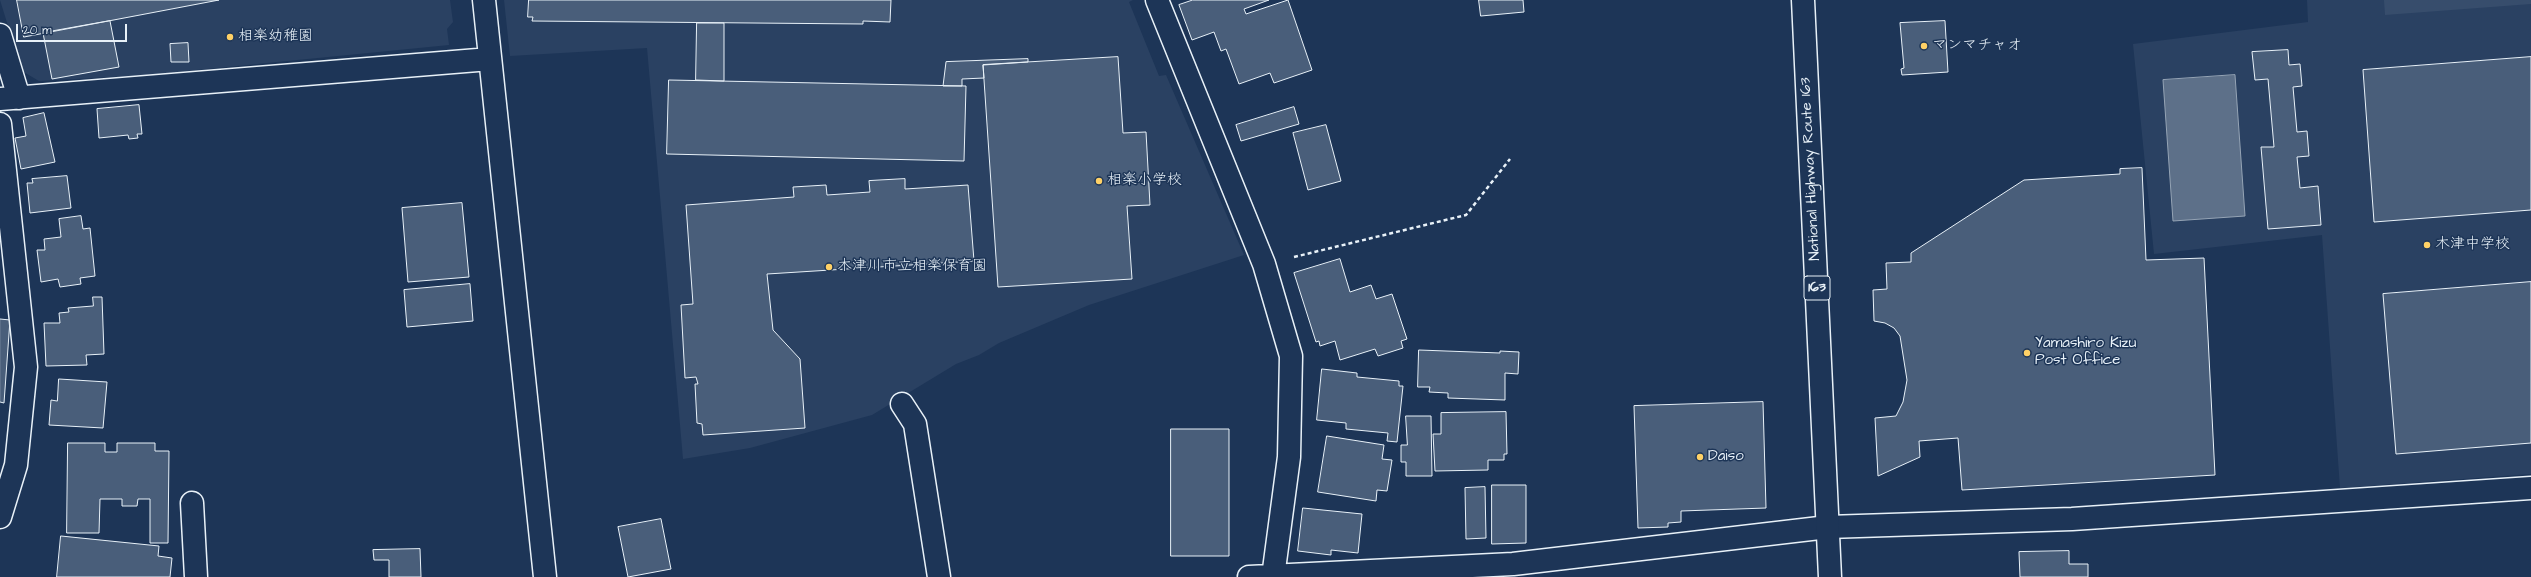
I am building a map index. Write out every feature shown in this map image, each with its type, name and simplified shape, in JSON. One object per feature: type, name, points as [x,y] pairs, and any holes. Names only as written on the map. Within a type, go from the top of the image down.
[{"type":"main road","points":[[484,0],[545,577]]},
{"type":"main road","name":"National Highway Route 163","points":[[1803,0],[1830,577]]},
{"type":"main road","points":[[1161,1],[1264,264],[1291,356],[1289,458],[1273,576]]},
{"type":"main road","points":[[0,35],[9,99],[490,59]]},
{"type":"main road","points":[[0,124],[26,367],[16,465],[0,517]]},
{"type":"main road","points":[[902,404],[914,424],[939,577]]},
{"type":"main road","points":[[1249,577],[1514,564],[1828,527],[2072,519],[2531,488]]},
{"type":"main road","points":[[192,503],[196,577]]},
{"type":"path","points":[[1264,264],[1466,215],[1510,159]]},
{"type":"shaded area","name":"相楽幼稚園","points":[[0,0],[450,0],[453,22],[447,29],[449,45],[146,75],[39,81],[22,71]]},
{"type":"shaded area","name":"相楽小学校","points":[[504,0],[1133,0],[1129,2],[1159,76],[1166,75],[1244,255],[1089,305],[999,343],[979,355],[956,364],[872,415],[750,448],[683,459],[647,48],[510,56]]},
{"type":"shaded area","name":"木津中学校","points":[[2307,0],[2531,0],[2531,474],[2340,488],[2322,235],[2154,254],[2133,44],[2308,22]]},
{"type":"shaded area","points":[[2384,0],[2531,0],[2531,4],[2385,15]]},
{"type":"shaded area","points":[[2235,75],[2245,216],[2173,221],[2163,80]]},
{"type":"building","points":[[17,0],[219,0],[24,37]]},
{"type":"building","points":[[529,0],[891,0],[890,22],[863,21],[863,24],[532,21],[533,17],[528,17]]},
{"type":"building","points":[[1193,0],[1269,0],[1244,9],[1246,14],[1288,0],[1312,70],[1274,83],[1270,73],[1239,84],[1226,49],[1221,51],[1214,32],[1192,40],[1179,5]]},
{"type":"building","points":[[1479,0],[1523,0],[1524,12],[1481,16]]},
{"type":"building","points":[[110,21],[119,67],[52,79],[43,33]]},
{"type":"building","name":"マンマチャオ","points":[[1945,21],[1948,72],[1902,75],[1901,69],[1904,68],[1900,23]]},
{"type":"building","points":[[697,23],[724,23],[724,81],[696,80]]},
{"type":"building","points":[[188,43],[189,62],[171,62],[170,44]]},
{"type":"building","points":[[2288,50],[2289,65],[2300,64],[2302,86],[2293,87],[2297,132],[2307,131],[2309,156],[2297,157],[2300,188],[2318,186],[2321,225],[2268,229],[2261,147],[2274,147],[2268,79],[2255,80],[2252,52]]},
{"type":"building","points":[[1118,57],[1123,133],[1146,132],[1150,205],[1127,206],[1132,279],[998,287],[983,65]]},
{"type":"building","points":[[2531,57],[2531,210],[2374,222],[2363,70]]},
{"type":"building","points":[[1028,59],[1028,62],[983,65],[984,78],[962,79],[962,86],[943,86],[946,62]]},
{"type":"building","points":[[669,80],[966,86],[964,161],[667,154]]},
{"type":"building","points":[[139,105],[142,134],[137,134],[138,138],[129,139],[128,135],[99,138],[97,109]]},
{"type":"building","points":[[1294,107],[1299,124],[1241,141],[1236,125]]},
{"type":"building","points":[[44,113],[55,162],[21,169],[15,138],[26,136],[23,118]]},
{"type":"building","points":[[1326,125],[1341,181],[1308,190],[1293,133]]},
{"type":"building","points":[[2142,168],[2146,260],[2204,258],[2215,475],[1962,490],[1958,438],[1919,441],[1920,457],[1878,476],[1875,418],[1896,416],[1903,402],[1907,380],[1900,336],[1894,328],[1885,323],[1874,321],[1873,290],[1887,289],[1886,263],[1911,262],[1911,253],[2024,180],[2120,174],[2120,169]]},
{"type":"building","points":[[67,176],[71,208],[30,213],[27,183],[33,183],[32,179]]},
{"type":"building","points":[[905,179],[905,189],[968,185],[974,261],[767,274],[773,330],[800,359],[805,428],[703,435],[702,424],[697,423],[695,384],[698,384],[696,377],[685,378],[681,305],[693,304],[686,205],[794,197],[793,187],[826,185],[827,195],[870,192],[869,181]]},
{"type":"building","points":[[462,203],[469,277],[408,282],[402,208]]},
{"type":"building","points":[[81,216],[83,229],[90,228],[95,276],[80,278],[81,284],[60,287],[58,279],[41,282],[37,250],[45,250],[44,239],[61,237],[59,219]]},
{"type":"building","points":[[1340,259],[1350,292],[1371,285],[1376,299],[1392,294],[1407,339],[1401,341],[1403,348],[1378,356],[1375,349],[1340,360],[1335,341],[1320,346],[1319,341],[1316,342],[1294,273]]},
{"type":"building","points":[[2531,282],[2531,443],[2396,454],[2383,294]]},
{"type":"building","points":[[470,284],[473,321],[407,327],[404,290]]},
{"type":"building","points":[[93,297],[102,297],[104,354],[86,355],[87,365],[46,366],[44,323],[60,323],[59,313],[69,312],[68,308],[93,306]]},
{"type":"building","points":[[0,319],[10,320],[4,403],[0,402]]},
{"type":"building","points":[[1419,350],[1500,353],[1500,351],[1519,352],[1518,374],[1505,373],[1505,400],[1448,398],[1448,393],[1429,392],[1430,387],[1418,387]]},
{"type":"building","points":[[1322,369],[1357,373],[1357,377],[1399,381],[1399,386],[1403,386],[1397,442],[1387,441],[1388,433],[1346,429],[1346,423],[1317,420]]},
{"type":"building","points":[[59,379],[107,382],[103,428],[49,425],[51,400],[57,401]]},
{"type":"building","name":"Daiso","points":[[1763,402],[1766,508],[1681,511],[1681,522],[1668,523],[1668,527],[1638,528],[1634,406]]},
{"type":"building","points":[[1506,412],[1507,454],[1504,454],[1504,460],[1488,460],[1488,470],[1435,471],[1433,434],[1441,434],[1441,413]]},
{"type":"building","points":[[1406,416],[1431,416],[1432,476],[1406,476],[1406,462],[1401,462],[1401,445],[1407,445]]},
{"type":"building","points":[[1171,429],[1229,429],[1229,556],[1171,556]]},
{"type":"building","points":[[1327,436],[1384,445],[1382,459],[1392,460],[1387,491],[1377,490],[1376,501],[1318,492]]},
{"type":"building","points":[[68,443],[105,443],[105,452],[117,452],[117,443],[155,443],[155,451],[169,451],[168,543],[150,543],[150,499],[138,499],[137,506],[122,506],[122,499],[100,499],[99,533],[67,533]]},
{"type":"building","points":[[1492,485],[1526,485],[1526,543],[1492,544]]},
{"type":"building","points":[[1485,487],[1486,538],[1466,539],[1465,488]]},
{"type":"building","points":[[1303,508],[1362,514],[1358,553],[1331,550],[1331,555],[1298,551]]},
{"type":"building","points":[[661,519],[671,569],[628,577],[618,527]]},
{"type":"building","points":[[61,536],[159,546],[158,556],[172,558],[170,577],[57,577]]},
{"type":"building","points":[[420,549],[421,577],[389,577],[389,560],[374,560],[373,550]]},
{"type":"building","points":[[2069,551],[2069,564],[2088,564],[2088,577],[2020,577],[2019,552]]},
{"type":"place","name":"相楽幼稚園","points":[[230,37]]},
{"type":"place","name":"マンマチャオ","points":[[1924,46]]},
{"type":"place","name":"相楽小学校","points":[[1099,181]]},
{"type":"place","name":"木津中学校","points":[[2427,245]]},
{"type":"place","name":"木津川市立相楽保育園","points":[[829,267]]},
{"type":"place","name":"Yamashiro Kizu Post Office","points":[[2027,353]]},
{"type":"place","name":"Daiso","points":[[1700,457]]}]
